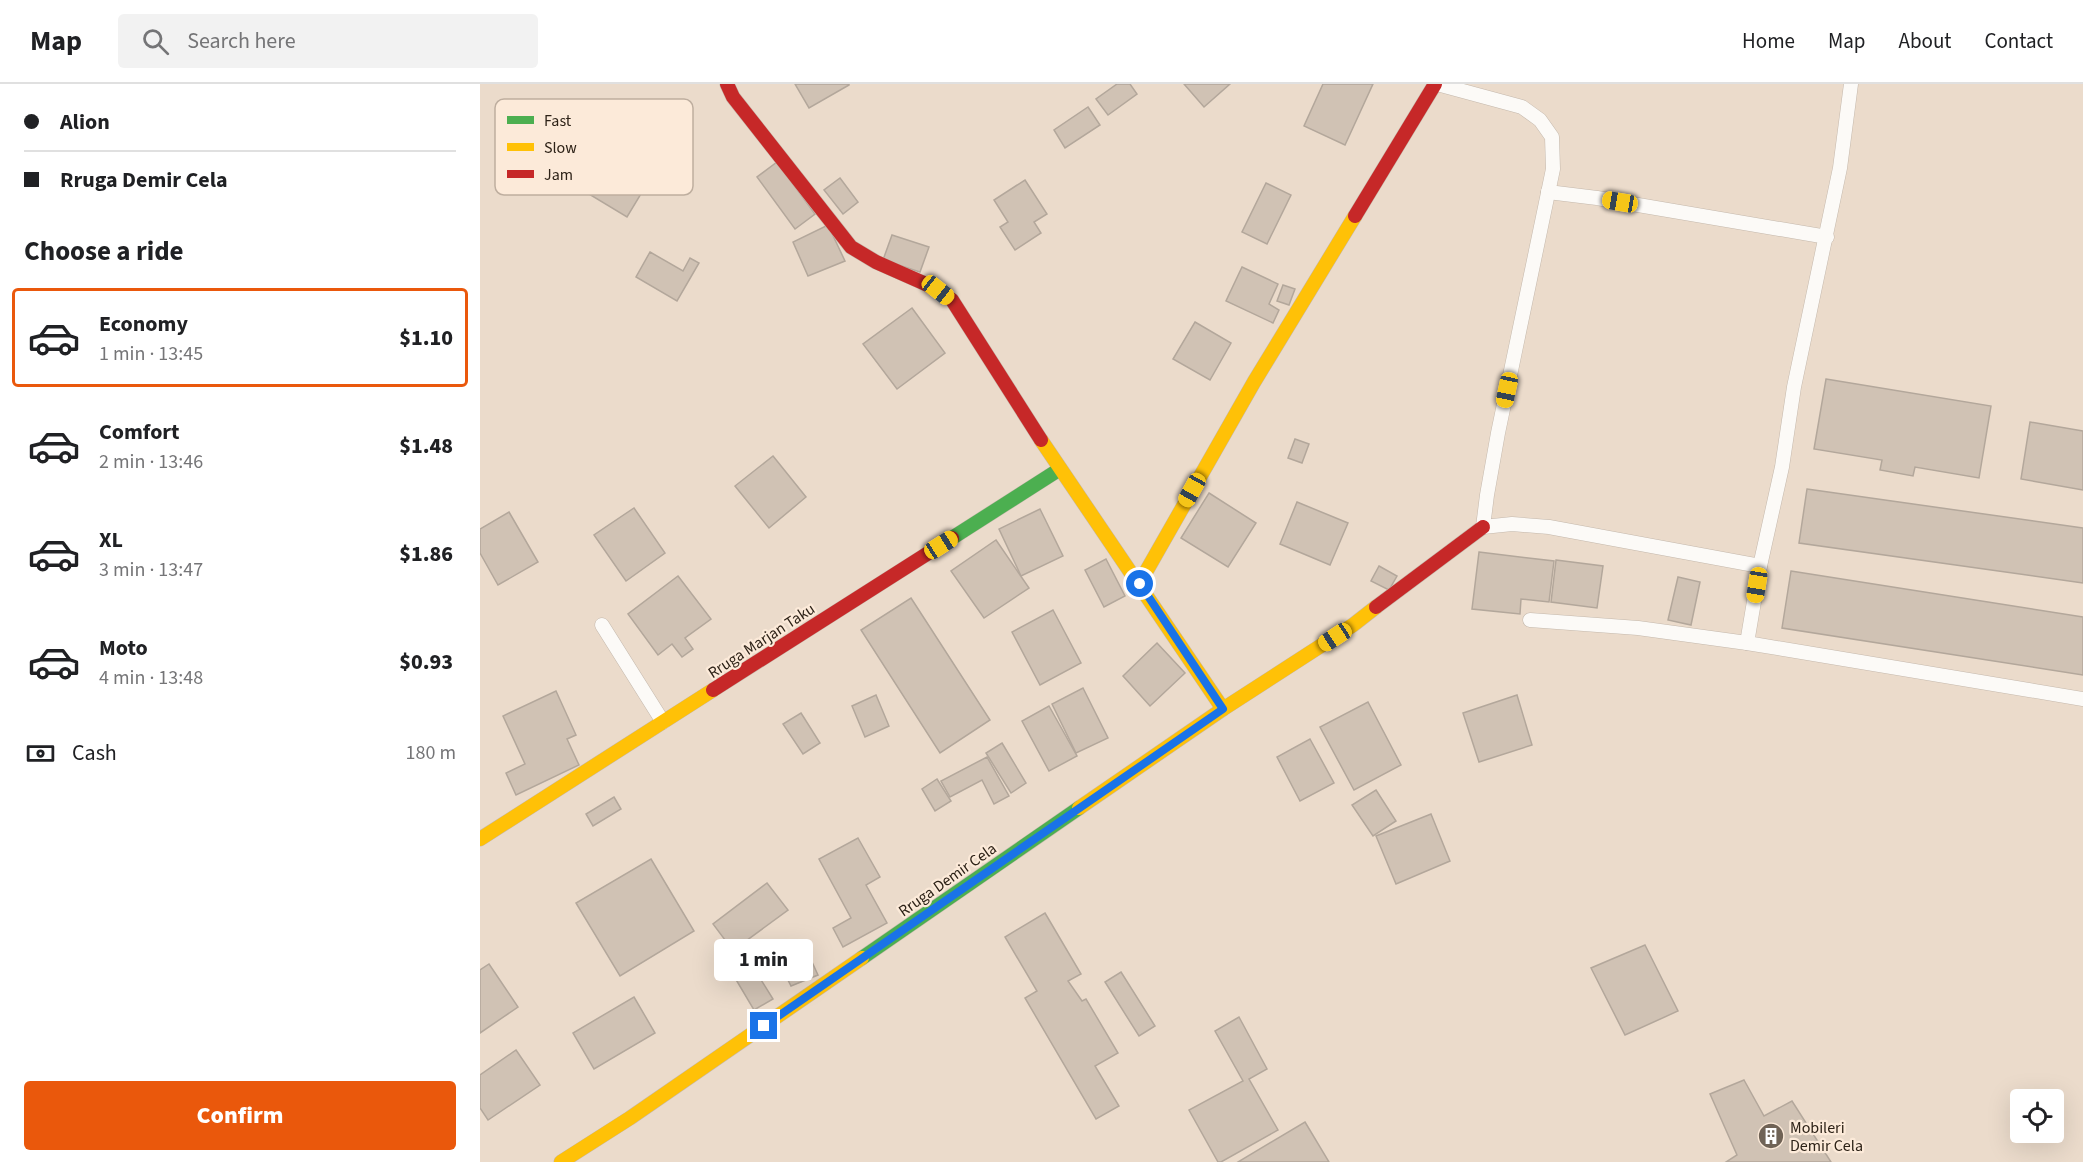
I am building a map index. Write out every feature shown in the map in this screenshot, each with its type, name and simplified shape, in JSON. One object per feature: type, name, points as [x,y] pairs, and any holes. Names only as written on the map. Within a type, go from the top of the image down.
[{"type":"street","points":[[728,84],[734,98],[851,247],[864,257],[938,290],[952,300],[1060,469],[1223,709]]},
{"type":"street","points":[[1140,584],[1254,382],[1436,84]]},
{"type":"street","name":"Rruga Marjan Taku","points":[[480,839],[1060,469]]},
{"type":"street","name":"Rruga Demir Cela","points":[[561,1162],[630,1118],[1223,709],[1353,625],[1483,527]]},
{"type":"lane","points":[[1436,84],[1522,107],[1540,120],[1552,137],[1553,168],[1498,433],[1483,527],[1512,524],[1549,526],[1760,566]]},
{"type":"lane","points":[[1747,643],[1760,566],[1782,466],[1794,387],[1840,168],[1851,84]]},
{"type":"lane","points":[[1548,192],[1597,198],[1827,237]]},
{"type":"lane","points":[[1530,620],[1638,628],[1747,643],[2083,699]]},
{"type":"lane","points":[[602,625],[663,722]]},
{"type":"building","points":[[795,84],[849,84],[849,85],[809,108]]},
{"type":"building","points":[[1117,84],[1130,84],[1137,94],[1108,115],[1096,99]]},
{"type":"building","points":[[1184,84],[1230,84],[1204,107]]},
{"type":"building","points":[[1323,84],[1373,84],[1345,145],[1304,126]]},
{"type":"building","points":[[1088,107],[1100,125],[1065,148],[1054,130]]},
{"type":"building","points":[[777,162],[815,214],[795,229],[757,177]]},
{"type":"building","points":[[840,178],[858,202],[843,214],[824,190]]},
{"type":"building","points":[[1025,180],[1047,214],[1034,222],[1041,233],[1015,250],[1000,227],[1008,222],[994,200]]},
{"type":"building","points":[[1266,183],[1291,195],[1267,244],[1242,232]]},
{"type":"building","points":[[591,195],[640,195],[627,217]]},
{"type":"building","points":[[828,225],[845,261],[808,276],[793,242]]},
{"type":"building","points":[[892,235],[929,247],[920,272],[883,260]]},
{"type":"building","points":[[650,252],[683,271],[690,258],[699,263],[677,301],[636,277]]},
{"type":"building","points":[[1242,267],[1278,284],[1269,304],[1279,310],[1273,323],[1226,301]]},
{"type":"building","points":[[1283,285],[1295,289],[1289,305],[1277,301]]},
{"type":"building","points":[[912,308],[945,353],[897,389],[863,344]]},
{"type":"building","points":[[1195,322],[1231,343],[1210,380],[1173,359]]},
{"type":"building","points":[[1826,379],[1991,406],[1979,478],[1915,467],[1913,476],[1880,470],[1882,460],[1814,449]]},
{"type":"building","points":[[2030,422],[2083,431],[2083,490],[2021,479]]},
{"type":"building","points":[[1295,439],[1309,444],[1302,463],[1288,458]]},
{"type":"building","points":[[773,456],[806,497],[769,528],[735,486]]},
{"type":"building","points":[[1807,489],[2083,528],[2083,583],[1799,543]]},
{"type":"building","points":[[1209,493],[1256,523],[1228,567],[1181,538]]},
{"type":"building","points":[[1297,502],[1348,523],[1330,565],[1280,544]]},
{"type":"building","points":[[634,508],[665,553],[626,581],[594,535]]},
{"type":"building","points":[[1040,509],[1063,556],[1021,576],[999,529]]},
{"type":"building","points":[[509,512],[538,562],[498,585],[480,553],[480,529]]},
{"type":"building","points":[[996,540],[1029,588],[984,618],[951,571]]},
{"type":"building","points":[[1479,552],[1554,561],[1549,602],[1521,599],[1520,614],[1472,609]]},
{"type":"building","points":[[1106,559],[1125,596],[1104,607],[1085,570]]},
{"type":"building","points":[[1556,560],[1603,566],[1597,608],[1551,602]]},
{"type":"building","points":[[1379,566],[1397,576],[1389,590],[1371,581]]},
{"type":"building","points":[[1791,571],[2083,617],[2083,675],[1782,628]]},
{"type":"building","points":[[678,576],[711,619],[685,638],[693,649],[682,657],[672,644],[658,655],[628,614]]},
{"type":"building","points":[[1678,577],[1700,582],[1691,625],[1668,620]]},
{"type":"building","points":[[911,598],[990,720],[940,753],[861,630]]},
{"type":"building","points":[[1053,610],[1081,663],[1040,685],[1012,632]]},
{"type":"building","points":[[1157,643],[1185,673],[1150,706],[1123,676]]},
{"type":"building","points":[[1083,688],[1108,738],[1076,753],[1052,704]]},
{"type":"building","points":[[556,691],[576,735],[567,739],[579,765],[516,795],[506,773],[525,764],[503,716]]},
{"type":"building","points":[[876,695],[889,726],[865,737],[852,706]]},
{"type":"building","points":[[1517,695],[1532,745],[1479,762],[1463,713]]},
{"type":"building","points":[[1368,702],[1401,765],[1354,790],[1320,727]]},
{"type":"building","points":[[1049,706],[1077,756],[1049,771],[1022,721]]},
{"type":"building","points":[[801,713],[820,743],[803,754],[783,724]]},
{"type":"building","points":[[1310,739],[1334,783],[1300,801],[1277,757]]},
{"type":"building","points":[[1002,743],[1026,783],[1011,793],[986,753]]},
{"type":"building","points":[[987,757],[1009,796],[994,804],[982,780],[950,797],[941,781]]},
{"type":"building","points":[[937,779],[951,801],[935,811],[922,789]]},
{"type":"building","points":[[1376,790],[1396,821],[1373,836],[1352,805]]},
{"type":"building","points":[[614,797],[621,809],[593,826],[586,814]]},
{"type":"building","points":[[1431,814],[1450,861],[1396,884],[1376,836]]},
{"type":"building","points":[[858,838],[880,877],[866,885],[887,923],[843,947],[833,928],[851,918],[819,859]]},
{"type":"building","points":[[651,859],[694,931],[620,976],[576,903]]},
{"type":"building","points":[[767,883],[788,910],[746,941],[753,950],[740,960],[713,924]]},
{"type":"building","points":[[1045,913],[1081,974],[1068,981],[1082,1001],[1086,999],[1118,1053],[1095,1066],[1119,1106],[1096,1119],[1025,998],[1037,991],[1005,937]]},
{"type":"building","points":[[1645,945],[1678,1011],[1625,1035],[1591,968]]},
{"type":"building","points":[[812,962],[818,975],[791,986],[785,974]]},
{"type":"building","points":[[489,964],[518,1007],[480,1033],[480,970]]},
{"type":"building","points":[[753,967],[773,999],[754,1010],[735,978]]},
{"type":"building","points":[[1121,972],[1155,1026],[1139,1036],[1105,982]]},
{"type":"building","points":[[634,997],[655,1033],[594,1069],[573,1033]]},
{"type":"building","points":[[1239,1017],[1267,1069],[1249,1079],[1278,1130],[1218,1162],[1189,1110],[1243,1081],[1215,1031]]},
{"type":"building","points":[[516,1050],[540,1085],[488,1120],[480,1108],[480,1075]]},
{"type":"building","name":"Mobileri Demir Cela","points":[[1744,1080],[1764,1116],[1792,1101],[1831,1162],[1726,1162],[1737,1155],[1710,1094]]},
{"type":"building","points":[[1305,1122],[1329,1162],[1238,1162]]},
{"type":"traffic: fast","points":[[952,538],[1060,469]]},
{"type":"traffic: fast","points":[[862,958],[1079,808]]},
{"type":"traffic: slow","points":[[1139,584],[1254,382],[1355,216]]},
{"type":"traffic: slow","points":[[1041,440],[1223,709]]},
{"type":"traffic: slow","points":[[1079,808],[1223,709],[1353,625],[1376,607]]},
{"type":"traffic: slow","points":[[480,839],[713,690]]},
{"type":"traffic: slow","points":[[561,1162],[630,1118],[862,958]]},
{"type":"traffic: jam","points":[[727,84],[733,97],[851,247],[876,262],[928,285],[952,300],[1041,440]]},
{"type":"traffic: jam","points":[[1355,216],[1435,84]]},
{"type":"traffic: jam","points":[[1376,607],[1483,527]]},
{"type":"traffic: jam","points":[[713,690],[952,538]]},
{"type":"place","name":"Mobileri Demir Cela","points":[[1771,1136]]},
{"type":"route","points":[[764,1026],[1223,709],[1140,584]]}]
